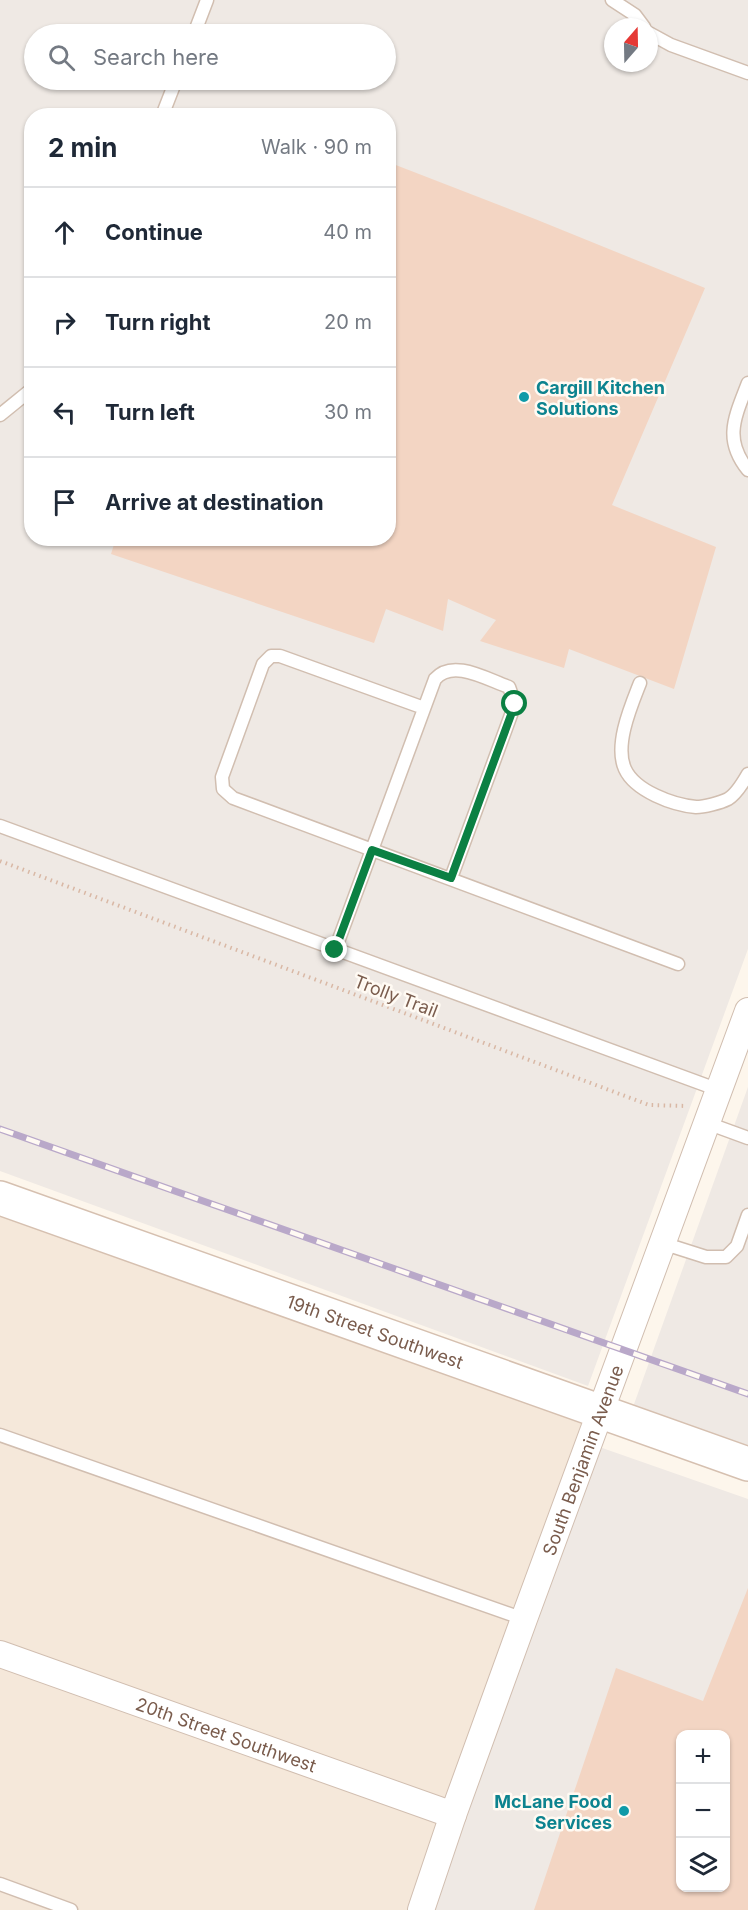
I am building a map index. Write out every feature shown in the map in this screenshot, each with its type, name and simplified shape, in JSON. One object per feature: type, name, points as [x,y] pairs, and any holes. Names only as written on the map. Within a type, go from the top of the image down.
[{"type":"main road","name":"19th Street Southwest","points":[[0,1198],[748,1464]]},
{"type":"street","name":"South Benjamin Avenue","points":[[421,1910],[524,1619],[748,1011]]},
{"type":"street","name":"20th Street Southwest","points":[[0,1654],[453,1815]]},
{"type":"lane","points":[[198,24],[207,0]]},
{"type":"lane","points":[[612,0],[636,18]]},
{"type":"lane","points":[[658,38],[671,45],[748,73]]},
{"type":"lane","points":[[165,108],[172,90]]},
{"type":"lane","points":[[748,383],[733,432],[735,450],[748,470]]},
{"type":"lane","points":[[0,415],[24,396]]},
{"type":"lane","points":[[424,708],[280,656],[271,656],[263,664],[222,777],[223,789],[233,798],[678,964]]},
{"type":"lane","points":[[335,950],[435,679],[440,672],[448,669],[464,671],[509,687],[515,704],[451,878]]},
{"type":"lane","points":[[640,683],[627,717],[621,744],[624,768],[641,788],[672,802],[699,807],[730,798],[748,774]]},
{"type":"lane","points":[[0,826],[335,950],[713,1106],[748,1138]]},
{"type":"lane","points":[[662,1243],[706,1257],[726,1257],[737,1246],[748,1215]]},
{"type":"lane","points":[[0,1435],[524,1619]]},
{"type":"lane","points":[[0,1884],[71,1910]]},
{"type":"path","name":"Trolly Trail","points":[[0,861],[649,1105],[713,1106]]},
{"type":"shaded area","points":[[0,0],[748,0],[748,949],[588,1386],[0,1171]]},
{"type":"shaded area","points":[[748,1087],[748,1447],[633,1407]]},
{"type":"shaded area","points":[[0,1199],[600,1412],[421,1910],[0,1910]]},
{"type":"shaded area","points":[[588,1443],[748,1499],[748,1910],[421,1910]]},
{"type":"building","name":"Cargill Kitchen Solutions","points":[[396,165],[705,288],[612,505],[716,547],[674,689],[569,649],[564,668],[480,641],[496,620],[448,599],[443,631],[386,609],[374,643],[111,554],[114,546],[396,546]]},
{"type":"building","name":"McLane Food Services","points":[[748,1588],[748,1910],[534,1910],[616,1668],[703,1701]]},
{"type":"railway","points":[[0,1129],[748,1394]]},
{"type":"place","name":"Cargill Kitchen Solutions","points":[[524,397]]},
{"type":"place","name":"McLane Food Services","points":[[624,1811]]},
{"type":"route","points":[[335,950],[372,850],[451,878],[515,704]]}]
